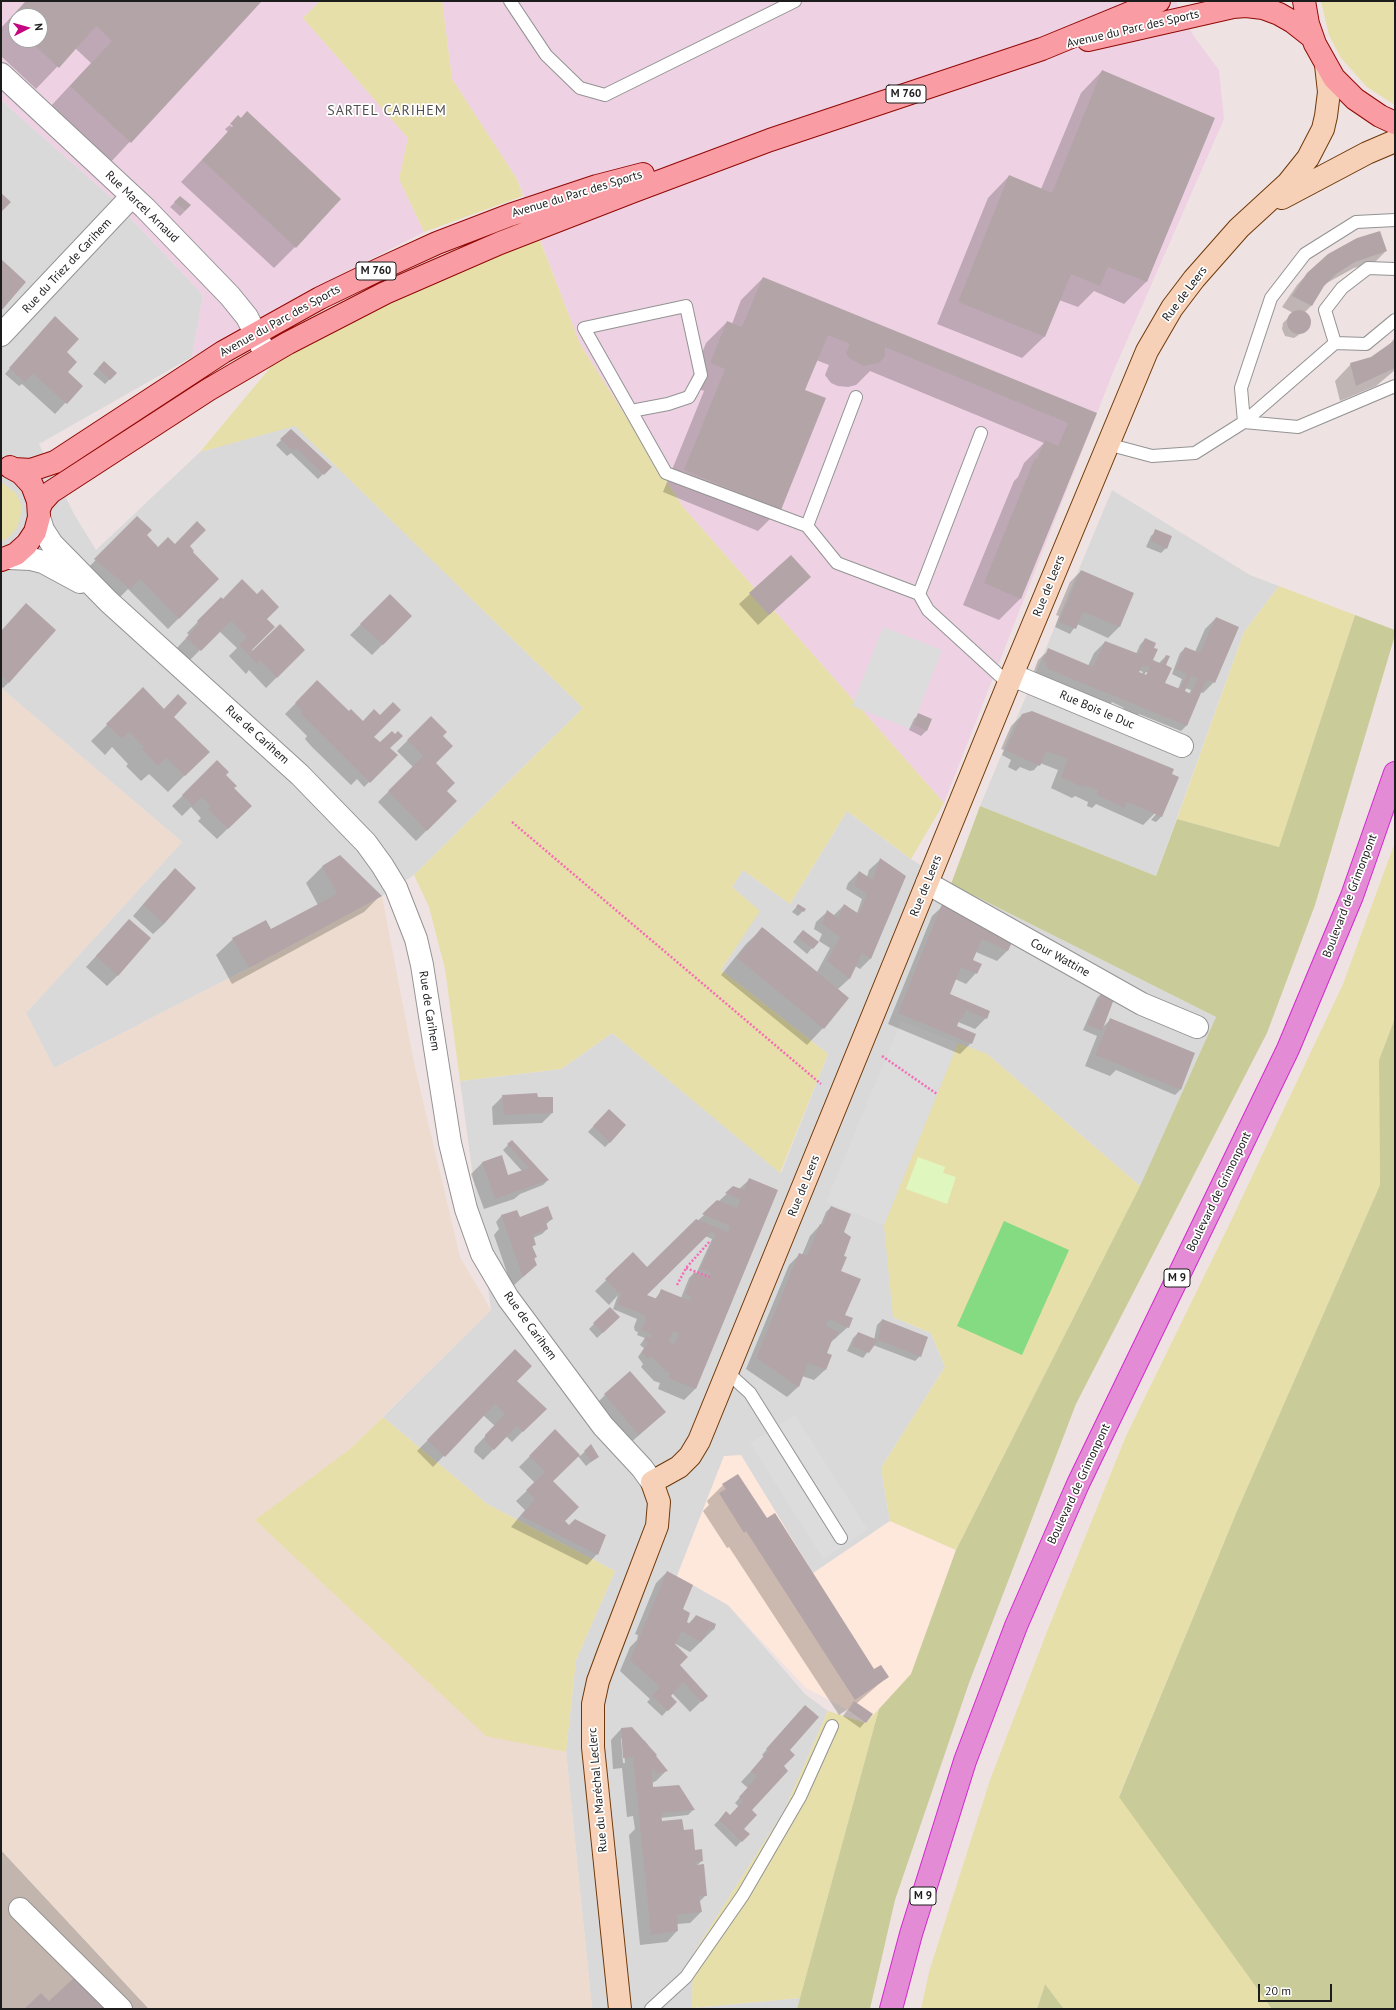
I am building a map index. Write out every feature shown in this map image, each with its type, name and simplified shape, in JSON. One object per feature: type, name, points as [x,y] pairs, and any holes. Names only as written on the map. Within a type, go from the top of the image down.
[{"type":"highway","name":"Boulevard de Grimonpont","points":[[891,2009],[911,1934],[958,1783],[994,1680],[1067,1509],[1306,1009],[1352,896],[1395,773]]},
{"type":"main road","name":"Avenue du Parc des Sports","points":[[5,559],[28,544],[35,532],[39,513],[46,497],[60,486],[208,390],[266,355],[384,293],[568,216],[770,140],[1042,50],[1159,1]]},
{"type":"main road","points":[[1304,1],[1312,37],[1334,78],[1355,99],[1380,116],[1395,123]]},
{"type":"main road","name":"Avenue du Parc des Sports","points":[[1042,50],[1240,6],[1255,7],[1271,11],[1292,22],[1312,37]]},
{"type":"main road","name":"Avenue du Parc des Sports","points":[[7,466],[31,470],[55,462],[174,382],[256,334],[320,298],[437,243],[510,215],[597,186],[770,140]]},
{"type":"main road","points":[[7,466],[21,473],[32,486],[39,513]]},
{"type":"street","name":"Rue de Leers","points":[[652,1482],[679,1467],[695,1450],[1010,679],[1147,351],[1172,308],[1223,246],[1239,228],[1263,208],[1308,158],[1320,134],[1328,103],[1326,65]]},
{"type":"street","name":"Rue Marcel Arnaud","points":[[1,74],[157,219],[230,296],[247,317],[266,355]]},
{"type":"street","name":"Rue de Leers","points":[[1263,208],[1361,156],[1395,141]]},
{"type":"street","name":"Rue du Triez de Carihem","points":[[1,335],[132,196]]},
{"type":"street","name":"Rue de Carihem","points":[[39,513],[43,530],[52,544],[108,602],[300,775],[366,843],[382,865],[396,888],[416,939],[422,965],[450,1143],[466,1209],[482,1254],[494,1277],[512,1304],[603,1426],[642,1468],[652,1482]]},
{"type":"street","name":"Rue de Carihem","points":[[5,559],[31,559],[43,562],[60,570],[108,602]]},
{"type":"street","name":"Rue Bois le Duc","points":[[1010,679],[1182,746]]},
{"type":"street","name":"Cour Wattine","points":[[927,883],[1142,1004],[1197,1027]]},
{"type":"street","name":"Rue du Maréchal Leclerc","points":[[620,2009],[592,1725],[593,1704],[598,1681],[655,1534],[659,1517],[658,1495],[652,1482]]},
{"type":"street","points":[[20,1909],[121,2009]]},
{"type":"lane","points":[[510,1],[551,61],[580,88],[605,95],[795,1]]},
{"type":"lane","points":[[1244,422],[1241,388],[1271,298],[1305,254],[1356,222],[1395,220]]},
{"type":"lane","points":[[1335,343],[1325,310],[1342,288],[1368,268],[1395,269]]},
{"type":"lane","points":[[631,411],[668,404],[689,397],[701,375],[686,306],[584,328],[666,473],[807,526],[837,563],[919,594],[928,610],[1010,679]]},
{"type":"lane","points":[[1107,444],[1152,456],[1195,453],[1244,422],[1335,343],[1366,344],[1395,320]]},
{"type":"lane","points":[[1244,422],[1298,427],[1395,386]]},
{"type":"lane","points":[[807,526],[856,397]]},
{"type":"lane","points":[[919,594],[981,432]]},
{"type":"lane","points":[[727,1372],[750,1393],[841,1538]]},
{"type":"lane","points":[[651,2009],[686,1978],[743,1895],[800,1797],[832,1726]]},
{"type":"path","points":[[512,822],[839,1099]]},
{"type":"path","points":[[856,1057],[880,1055],[937,1094]]},
{"type":"path","points":[[677,1285],[686,1268],[710,1241]]},
{"type":"path","points":[[686,1268],[710,1277]]},
{"type":"shaded area","points":[[1,1],[320,1],[303,18],[408,138],[399,179],[424,232],[336,277],[192,357],[203,295],[112,198],[1,100]]},
{"type":"shaded area","points":[[320,1],[442,1],[452,79],[517,179],[523,196],[424,232],[399,179],[408,138],[303,18]]},
{"type":"shaded area","points":[[442,1],[1176,1],[1193,35],[1219,70],[1224,119],[1114,370],[944,803],[683,507],[580,344],[517,179],[452,79]]},
{"type":"shaded area","points":[[1321,1],[1395,1],[1395,105],[1367,87],[1341,58],[1329,35]]},
{"type":"shaded area","points":[[1,100],[112,198],[203,295],[192,357],[39,444],[74,514],[96,550],[200,452],[295,425],[583,708],[414,875],[382,896],[249,968],[54,1068],[26,1013],[182,842],[1,688]]},
{"type":"shaded area","points":[[538,235],[580,344],[683,507],[944,803],[911,859],[847,811],[790,904],[743,870],[732,887],[760,911],[721,970],[828,1054],[780,1173],[612,1033],[561,1069],[460,1081],[445,969],[429,907],[414,875],[583,708],[295,426],[200,452],[274,363],[403,295]]},
{"type":"shaded area","points":[[1,482],[16,493],[22,510],[17,528],[9,537],[1,541]]},
{"type":"shaded area","points":[[1112,490],[1250,575],[1279,586],[1244,632],[1156,876],[980,806]]},
{"type":"shaded area","points":[[1279,586],[1355,615],[1279,847],[1177,819],[1244,632]]},
{"type":"shaded area","points":[[883,627],[942,650],[911,729],[852,706]]},
{"type":"shaded area","points":[[1,688],[182,842],[26,1013],[54,1068],[249,968],[382,896],[414,1063],[460,1257],[491,1310],[351,1448],[255,1520],[486,1735],[566,1752],[592,2009],[149,2009],[1,1850]]},
{"type":"shaded area","points":[[847,811],[911,859],[951,884],[1216,1017],[1140,1186],[987,1054],[893,1317],[931,1333],[945,1367],[881,1468],[890,1521],[813,1574],[741,1456],[724,1457],[677,1576],[728,1605],[805,1694],[828,1711],[784,1811],[693,1954],[692,2008],[800,1998],[797,2009],[592,2009],[566,1752],[576,1660],[615,1571],[487,1504],[383,1417],[491,1310],[460,1081],[561,1069],[612,1033],[781,1173],[828,1054],[721,970],[759,911],[732,887],[743,870],[790,904]]},
{"type":"shaded area","points":[[1395,842],[1395,1018],[1379,1060],[1380,1185],[1237,1511],[1119,1796],[1272,2009],[1064,2009],[1045,1984],[1037,2009],[921,2009],[929,1972],[990,1780],[1048,1629],[1126,1436],[1230,1223],[1343,984]]},
{"type":"shaded area","points":[[901,1021],[958,1043],[884,1225],[826,1202]]},
{"type":"shaded area","points":[[958,1043],[987,1054],[1140,1186],[956,1550],[890,1521],[881,1468],[945,1367],[931,1333],[893,1317],[884,1225]]},
{"type":"shaded area","points":[[795,1415],[868,1530],[823,1559],[750,1443]]},
{"type":"shaded area","points":[[383,1417],[487,1504],[615,1571],[576,1660],[566,1752],[486,1736],[255,1520],[351,1448]]},
{"type":"shaded area","points":[[741,1455],[813,1573],[890,1521],[956,1550],[911,1674],[866,1723],[848,1710],[806,1688],[728,1605],[677,1576],[724,1456]]},
{"type":"shaded area","points":[[879,1709],[800,1998],[692,2008],[693,1954],[784,1811],[828,1711],[866,1723]]},
{"type":"shaded area","points":[[1,1850],[149,2009],[1,2009]]},
{"type":"green space","points":[[1355,615],[1395,630],[1395,635],[1315,905],[1267,1033],[1076,1404],[969,1683],[895,1900],[870,2009],[797,2009],[879,1709],[911,1674],[956,1550],[1140,1186],[1216,1017],[951,884],[980,806],[1156,876],[1177,819],[1279,847]]},
{"type":"green space","points":[[1395,1018],[1395,2009],[1272,2009],[1119,1797],[1237,1511],[1380,1185],[1379,1060]]},
{"type":"green space","points":[[918,1157],[945,1167],[943,1173],[956,1177],[947,1204],[906,1189]]},
{"type":"green space","points":[[1004,1221],[1069,1250],[1022,1355],[957,1326]]},
{"type":"green space","points":[[1045,1984],[1064,2009],[1037,2009]]},
{"type":"building","points":[[26,1],[262,1],[131,143],[70,86],[112,41],[96,26],[59,68],[38,48],[48,48],[48,8],[20,8]]},
{"type":"building","points":[[1102,70],[1215,118],[1147,282],[1108,267],[1100,286],[1071,274],[1045,337],[958,302],[1009,175],[1052,193]]},
{"type":"building","points":[[247,111],[341,199],[296,248],[202,160],[233,126],[230,124],[238,115],[241,118]]},
{"type":"building","points":[[1,193],[11,202],[1,212]]},
{"type":"building","points":[[180,196],[191,205],[185,211],[174,202]]},
{"type":"building","points":[[1380,231],[1387,251],[1355,262],[1336,274],[1324,286],[1312,306],[1292,296],[1307,273],[1328,254],[1357,238]]},
{"type":"building","points":[[1,259],[26,282],[1,311]]},
{"type":"building","points":[[763,277],[1097,413],[1021,599],[984,583],[1035,458],[1037,459],[1045,440],[1058,446],[1068,423],[885,347],[885,356],[879,363],[864,366],[849,358],[846,353],[850,344],[828,335],[805,390],[826,398],[781,510],[684,470],[725,369],[710,363],[727,321],[742,327]]},
{"type":"building","points":[[1299,310],[1307,314],[1311,322],[1307,330],[1299,334],[1291,330],[1287,322],[1291,314]]},
{"type":"building","points":[[55,316],[79,339],[67,352],[77,362],[68,372],[83,386],[67,404],[33,374],[25,382],[9,368]]},
{"type":"building","points":[[1395,340],[1395,368],[1356,386],[1350,363],[1371,357]]},
{"type":"building","points":[[104,361],[117,373],[110,380],[98,368]]},
{"type":"building","points":[[291,429],[332,467],[324,475],[296,448],[293,451],[280,439]]},
{"type":"building","points":[[137,516],[152,530],[147,535],[158,547],[168,537],[175,544],[197,521],[206,530],[190,546],[194,551],[193,552],[219,579],[179,619],[140,579],[130,589],[94,559]]},
{"type":"building","points":[[1155,529],[1172,536],[1167,549],[1151,541]]},
{"type":"building","points":[[791,555],[811,577],[769,615],[749,593]]},
{"type":"building","points":[[1081,570],[1134,593],[1120,627],[1083,612],[1076,629],[1059,622]]},
{"type":"building","points":[[242,579],[257,594],[262,589],[279,607],[267,619],[275,627],[248,654],[239,645],[247,637],[231,621],[201,651],[186,638],[199,624],[197,621],[221,597],[223,599]]},
{"type":"building","points":[[390,594],[412,616],[383,645],[360,624]]},
{"type":"building","points":[[26,603],[56,630],[9,683],[1,676],[1,631]]},
{"type":"building","points":[[1216,617],[1239,627],[1215,683],[1209,680],[1208,682],[1206,681],[1187,726],[1048,669],[1044,659],[1048,648],[1093,667],[1105,641],[1139,654],[1145,638],[1156,643],[1154,648],[1158,649],[1153,660],[1162,664],[1166,655],[1170,656],[1166,665],[1172,668],[1165,683],[1180,689],[1187,674],[1176,669],[1185,647],[1200,653]],"holes":[[[1143,665],[1150,667],[1146,675],[1139,672]],[[1191,676],[1198,678],[1191,694],[1185,691]]]},
{"type":"building","points":[[280,624],[305,650],[277,678],[260,660],[257,664],[248,655]]},
{"type":"building","points":[[317,680],[349,711],[351,709],[363,721],[374,709],[380,715],[393,702],[401,710],[374,737],[380,742],[392,731],[395,734],[398,731],[403,736],[390,748],[398,755],[370,783],[301,714],[303,712],[295,703]]},
{"type":"building","points":[[143,687],[164,709],[178,694],[187,703],[174,717],[210,752],[185,776],[166,758],[158,766],[142,749],[144,747],[129,732],[122,739],[106,724]]},
{"type":"building","points":[[1032,711],[1174,769],[1172,774],[1179,777],[1162,817],[1127,802],[1124,808],[1097,795],[1098,791],[1085,785],[1084,788],[1061,777],[1068,759],[1046,751],[1040,766],[1006,750],[1022,714]]},
{"type":"building","points":[[918,713],[932,719],[927,731],[914,725]]},
{"type":"building","points":[[431,716],[447,732],[443,736],[453,746],[436,763],[455,783],[447,791],[457,801],[427,831],[388,791],[423,756],[407,740]]},
{"type":"building","points":[[217,760],[229,772],[226,775],[237,786],[234,788],[252,806],[228,829],[208,809],[211,806],[202,797],[193,806],[182,795]]},
{"type":"building","points":[[340,855],[382,896],[249,968],[232,938],[266,920],[271,929],[337,894],[322,866]]},
{"type":"building","points":[[880,858],[906,876],[871,959],[862,953],[850,979],[827,961],[840,937],[822,924],[827,910],[838,918],[844,904],[859,914],[867,894],[854,885],[859,871],[873,880]]},
{"type":"building","points":[[175,868],[196,888],[164,924],[143,905]]},
{"type":"building","points":[[798,904],[806,909],[804,912],[796,907]]},
{"type":"building","points":[[942,904],[970,916],[1013,940],[1008,951],[982,939],[973,960],[982,964],[977,974],[961,967],[950,994],[990,1011],[987,1019],[966,1010],[962,1019],[960,1018],[957,1026],[976,1034],[972,1044],[898,1013]]},
{"type":"building","points":[[129,919],[151,938],[118,976],[96,956]]},
{"type":"building","points":[[762,927],[849,998],[824,1029],[737,958]]},
{"type":"building","points":[[803,930],[819,942],[813,949],[797,937]]},
{"type":"building","points":[[1102,992],[1114,999],[1102,1031],[1087,1025]]},
{"type":"building","points":[[1110,1018],[1195,1053],[1181,1090],[1095,1055]]},
{"type":"building","points":[[537,1093],[538,1097],[553,1097],[553,1113],[504,1115],[502,1095]]},
{"type":"building","points":[[609,1109],[626,1125],[610,1143],[593,1126]]},
{"type":"building","points":[[512,1140],[549,1180],[495,1199],[482,1162],[502,1155],[508,1175],[529,1168],[507,1144]]},
{"type":"building","points":[[749,1178],[778,1190],[696,1389],[668,1378],[670,1373],[665,1371],[651,1356],[648,1359],[642,1352],[648,1343],[644,1340],[646,1336],[650,1338],[652,1334],[641,1330],[646,1320],[644,1315],[617,1304],[623,1290],[620,1294],[605,1279],[633,1252],[647,1267],[696,1219],[728,1232],[730,1226],[702,1214],[717,1200],[737,1208],[740,1200],[725,1193],[733,1186],[744,1190]],"holes":[[[711,1232],[716,1234],[700,1269],[711,1273],[710,1278],[694,1272],[685,1294],[691,1297],[690,1301],[661,1289],[657,1299],[647,1295]],[[673,1331],[679,1334],[674,1344],[669,1341]]]},
{"type":"building","points":[[548,1206],[553,1219],[546,1222],[548,1229],[533,1235],[536,1245],[532,1246],[537,1257],[534,1258],[537,1265],[523,1277],[501,1215],[517,1210],[520,1217]]},
{"type":"building","points":[[831,1206],[851,1214],[844,1232],[851,1237],[844,1256],[847,1257],[841,1271],[861,1279],[845,1315],[853,1318],[849,1328],[829,1319],[826,1326],[839,1332],[835,1339],[833,1338],[827,1353],[832,1355],[826,1370],[808,1363],[799,1387],[756,1358],[799,1253],[807,1256],[820,1224],[823,1225]]},
{"type":"building","points":[[610,1307],[620,1317],[603,1333],[593,1323]]},
{"type":"building","points":[[882,1319],[928,1337],[921,1357],[878,1340]]},
{"type":"building","points":[[858,1332],[878,1340],[869,1353],[852,1346]]},
{"type":"building","points":[[515,1349],[532,1366],[517,1381],[547,1409],[523,1432],[517,1426],[494,1450],[485,1441],[485,1435],[505,1414],[495,1404],[445,1457],[427,1440]]},
{"type":"building","points":[[630,1371],[666,1412],[639,1435],[604,1394]]},
{"type":"building","points":[[555,1429],[580,1455],[553,1481],[579,1507],[565,1521],[569,1525],[575,1519],[606,1535],[598,1555],[521,1516],[535,1499],[526,1490],[545,1472],[529,1456]]},
{"type":"building","points":[[591,1444],[599,1457],[591,1462],[584,1451]]},
{"type":"building","points":[[738,1474],[767,1518],[775,1513],[874,1669],[881,1665],[889,1677],[855,1700],[746,1531],[744,1533],[719,1493],[726,1489],[722,1484]]},
{"type":"building","points":[[667,1571],[693,1585],[683,1609],[690,1613],[687,1622],[690,1624],[696,1615],[716,1624],[714,1630],[710,1628],[701,1642],[682,1631],[675,1644],[688,1657],[680,1665],[708,1696],[702,1702],[683,1682],[671,1696],[677,1702],[668,1711],[652,1696],[660,1687],[630,1660]]},
{"type":"building","points":[[854,1701],[873,1714],[866,1723],[848,1710]]},
{"type":"building","points":[[805,1705],[819,1717],[790,1750],[795,1755],[784,1766],[788,1771],[752,1810],[757,1815],[744,1829],[750,1834],[742,1842],[719,1820],[726,1811],[730,1815],[743,1801],[739,1797],[757,1777],[751,1771],[768,1751],[766,1749]]},
{"type":"building","points":[[632,1727],[657,1755],[656,1756],[668,1771],[655,1774],[655,1770],[652,1770],[653,1787],[679,1785],[695,1810],[661,1813],[662,1821],[682,1819],[684,1830],[693,1829],[695,1850],[702,1849],[703,1861],[696,1862],[696,1865],[704,1864],[707,1896],[699,1896],[702,1912],[677,1915],[678,1931],[651,1935],[633,1757],[623,1758],[621,1728]]},
{"type":"building","points":[[76,1976],[108,2009],[24,2009],[41,1993],[49,2001]]},
{"type":"district","name":"SARTEL CARIHEM","points":[[387,111]]}]
